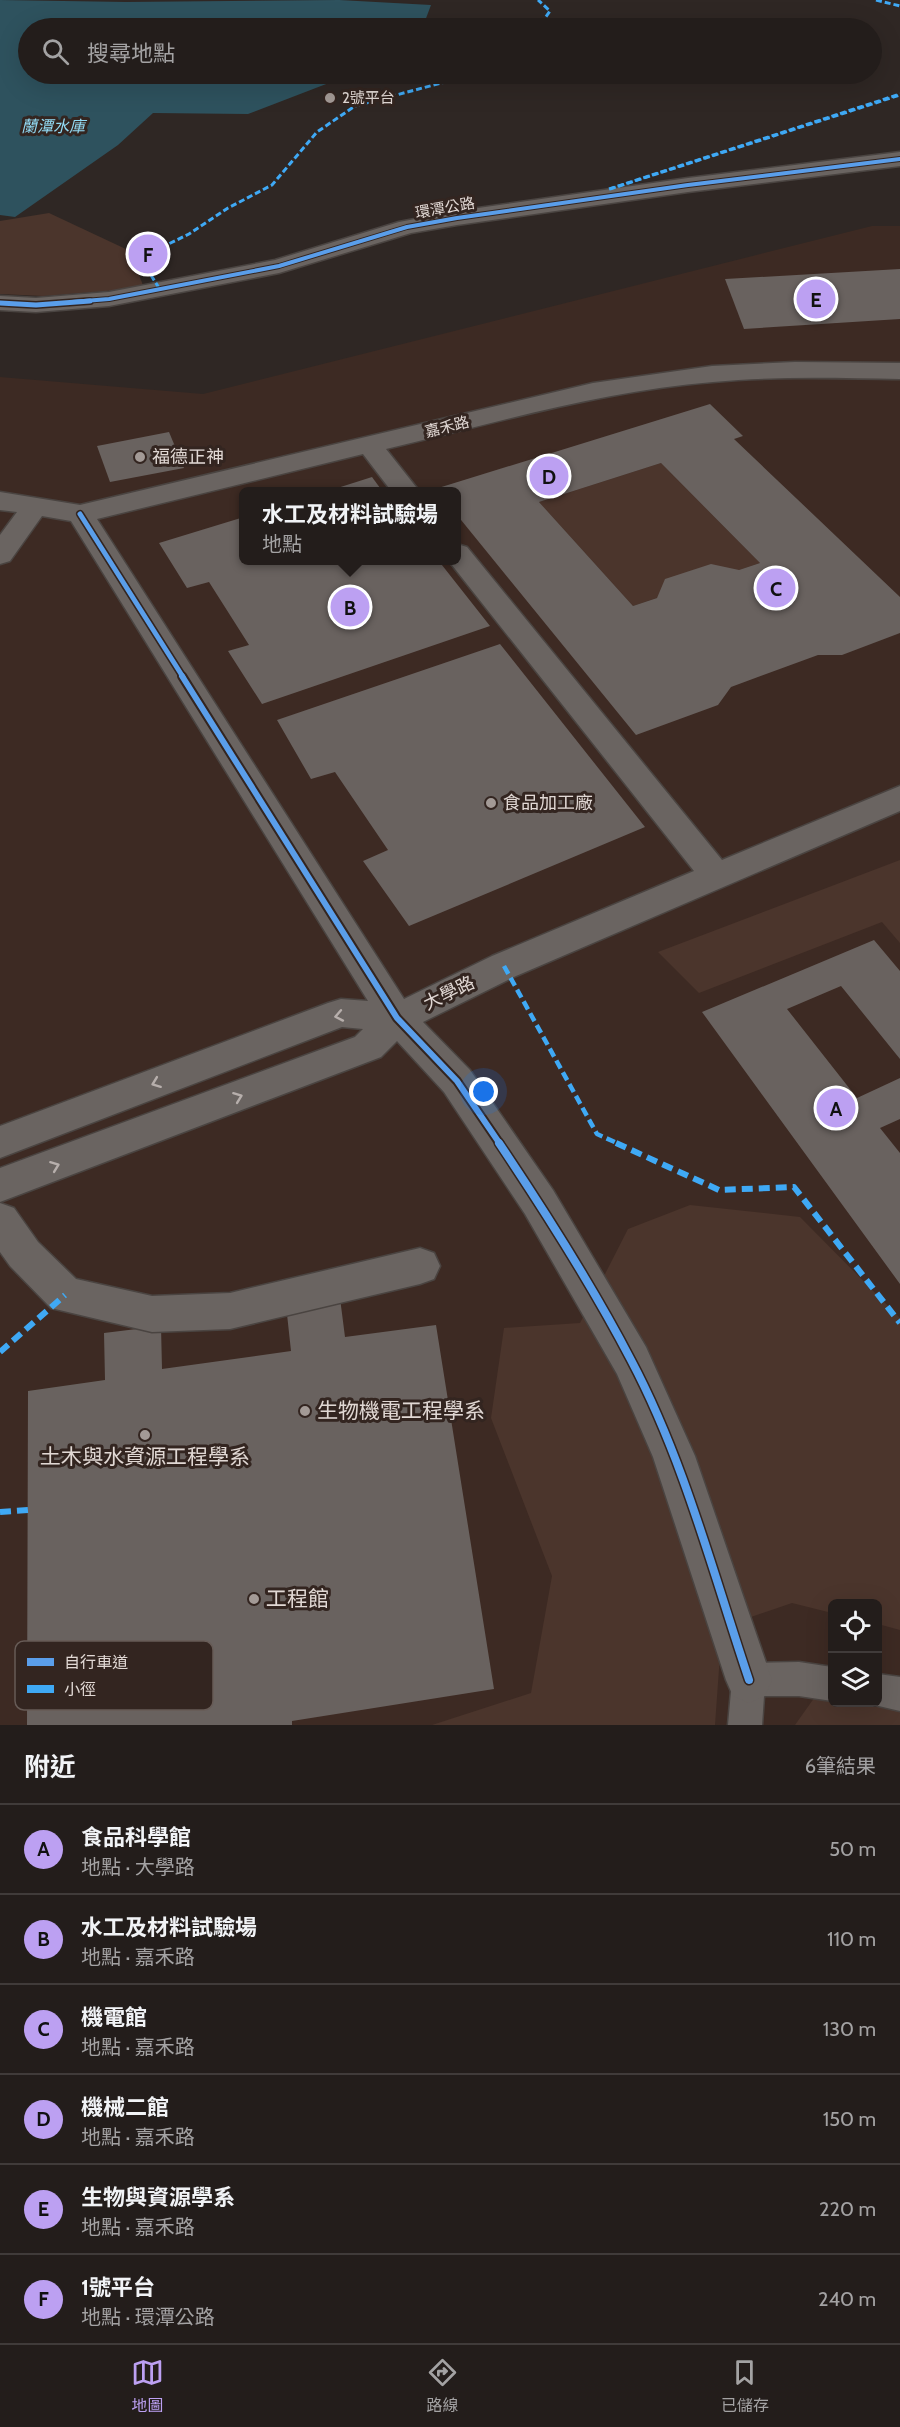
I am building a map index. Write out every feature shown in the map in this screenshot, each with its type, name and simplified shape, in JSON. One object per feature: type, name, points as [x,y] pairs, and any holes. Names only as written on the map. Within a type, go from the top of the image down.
[{"type":"street","name":"環潭公路","points":[[0,303],[36,305],[109,299],[279,266],[407,227],[457,218],[688,185],[900,159]]},
{"type":"street","name":"嘉禾路","points":[[0,501],[36,505],[80,514],[593,391],[712,374],[795,370],[900,371]]},
{"type":"street","points":[[370,446],[403,487]]},
{"type":"street","points":[[0,555],[36,505]]},
{"type":"street","points":[[80,514],[397,1018],[457,1081],[538,1202],[632,1361],[674,1456],[749,1680]]},
{"type":"street","points":[[461,559],[716,875]]},
{"type":"street","name":"大學路","points":[[0,1185],[368,1047],[397,1018],[504,966],[900,798]]},
{"type":"street","points":[[0,1142],[341,1013],[397,1018]]},
{"type":"street","points":[[0,1220],[24,1254],[66,1295],[153,1314],[230,1311],[336,1284],[420,1266]]},
{"type":"lane","points":[[745,1725],[749,1680],[799,1679],[828,1683]]},
{"type":"lane","points":[[882,1692],[900,1694]]},
{"type":"shaded area","points":[[49,213],[130,251],[144,288],[43,296],[0,294],[0,221]]},
{"type":"shaded area","points":[[872,226],[900,226],[900,1725],[0,1725],[0,377],[203,394]]},
{"type":"shaded area","points":[[661,463],[760,563],[633,606],[539,502]]},
{"type":"shaded area","points":[[900,860],[900,943],[882,922],[699,993],[658,952]]},
{"type":"shaded area","points":[[690,1205],[800,1217],[900,1318],[900,1630],[882,1625],[882,1599],[828,1599],[828,1612],[792,1603],[722,1627],[715,1725],[432,1725],[531,1693],[552,1576],[491,1418],[504,1328],[580,1323],[628,1229]]},
{"type":"shaded area","points":[[817,1694],[828,1695],[828,1707],[882,1707],[882,1698],[900,1700],[900,1725],[795,1725]]},
{"type":"water","name":"蘭潭水庫","points":[[0,0],[126,2],[339,0],[431,5],[426,18],[18,18],[18,84],[326,84],[248,114],[153,113],[118,145],[15,217],[0,215]]},
{"type":"building","points":[[900,269],[900,319],[744,329],[725,279]]},
{"type":"building","points":[[710,404],[743,436],[734,439],[900,597],[900,633],[842,655],[818,655],[731,687],[718,705],[636,735],[461,520],[461,487],[441,487]],"holes":[[[661,463],[760,563],[739,570],[711,564],[665,579],[657,598],[633,606],[539,502]]]},
{"type":"building","name":"福德正神","points":[[169,432],[184,468],[110,482],[97,446]]},
{"type":"building","points":[[372,477],[379,487],[341,487]]},
{"type":"building","points":[[239,519],[239,565],[442,565],[490,626],[262,704],[228,651],[249,645],[209,582],[187,588],[159,543]]},
{"type":"building","name":"食品加工廠","points":[[500,644],[645,827],[409,926],[363,861],[388,850],[335,772],[311,779],[277,720]]},
{"type":"building","points":[[874,940],[900,971],[900,1059],[841,986],[787,1009],[857,1098],[900,1078],[900,1119],[880,1128],[900,1153],[900,1284],[702,1012]]},
{"type":"building","name":"工程館","points":[[340,1298],[345,1337],[436,1325],[494,1689],[292,1721],[292,1725],[27,1725],[27,1710],[213,1710],[213,1641],[27,1641],[28,1391],[105,1380],[104,1333],[161,1326],[162,1369],[291,1351],[286,1305]]},
{"type":"marked path","points":[[538,0],[550,11],[545,18]]},
{"type":"marked path","points":[[876,0],[900,6]]},
{"type":"marked path","points":[[159,288],[144,264],[148,254],[189,234],[228,208],[272,185],[317,132],[355,106],[438,84]]},
{"type":"marked path","points":[[609,189],[900,94]]},
{"type":"marked path","points":[[610,189],[900,95]]},
{"type":"marked path","points":[[504,966],[597,1134],[719,1190],[794,1187],[900,1323]]},
{"type":"marked path","points":[[0,1352],[65,1295]]},
{"type":"marked path","points":[[0,1512],[28,1510]]},
{"type":"cycle path","points":[[0,303],[36,305],[109,299],[279,266],[407,227],[457,218],[688,185],[900,159]]},
{"type":"cycle path","points":[[80,514],[397,1018],[457,1081],[539,1202],[632,1361],[674,1456],[749,1680]]},
{"type":"place","name":"2號平台","points":[[330,98]]},
{"type":"place","name":"1號平台","points":[[148,254]]},
{"type":"place","name":"生物與資源學系","points":[[816,299]]},
{"type":"place","name":"福德正神","points":[[140,457]]},
{"type":"place","name":"機械二館","points":[[549,476]]},
{"type":"place","name":"機電館","points":[[776,588]]},
{"type":"place","name":"水工及材料試驗場","points":[[350,607]]},
{"type":"place","name":"食品加工廠","points":[[491,803]]},
{"type":"place","name":"食品科學館","points":[[836,1108]]},
{"type":"place","name":"生物機電工程學系","points":[[305,1411]]},
{"type":"place","name":"土木與水資源工程學系","points":[[145,1435]]},
{"type":"place","name":"工程館","points":[[254,1599]]}]
